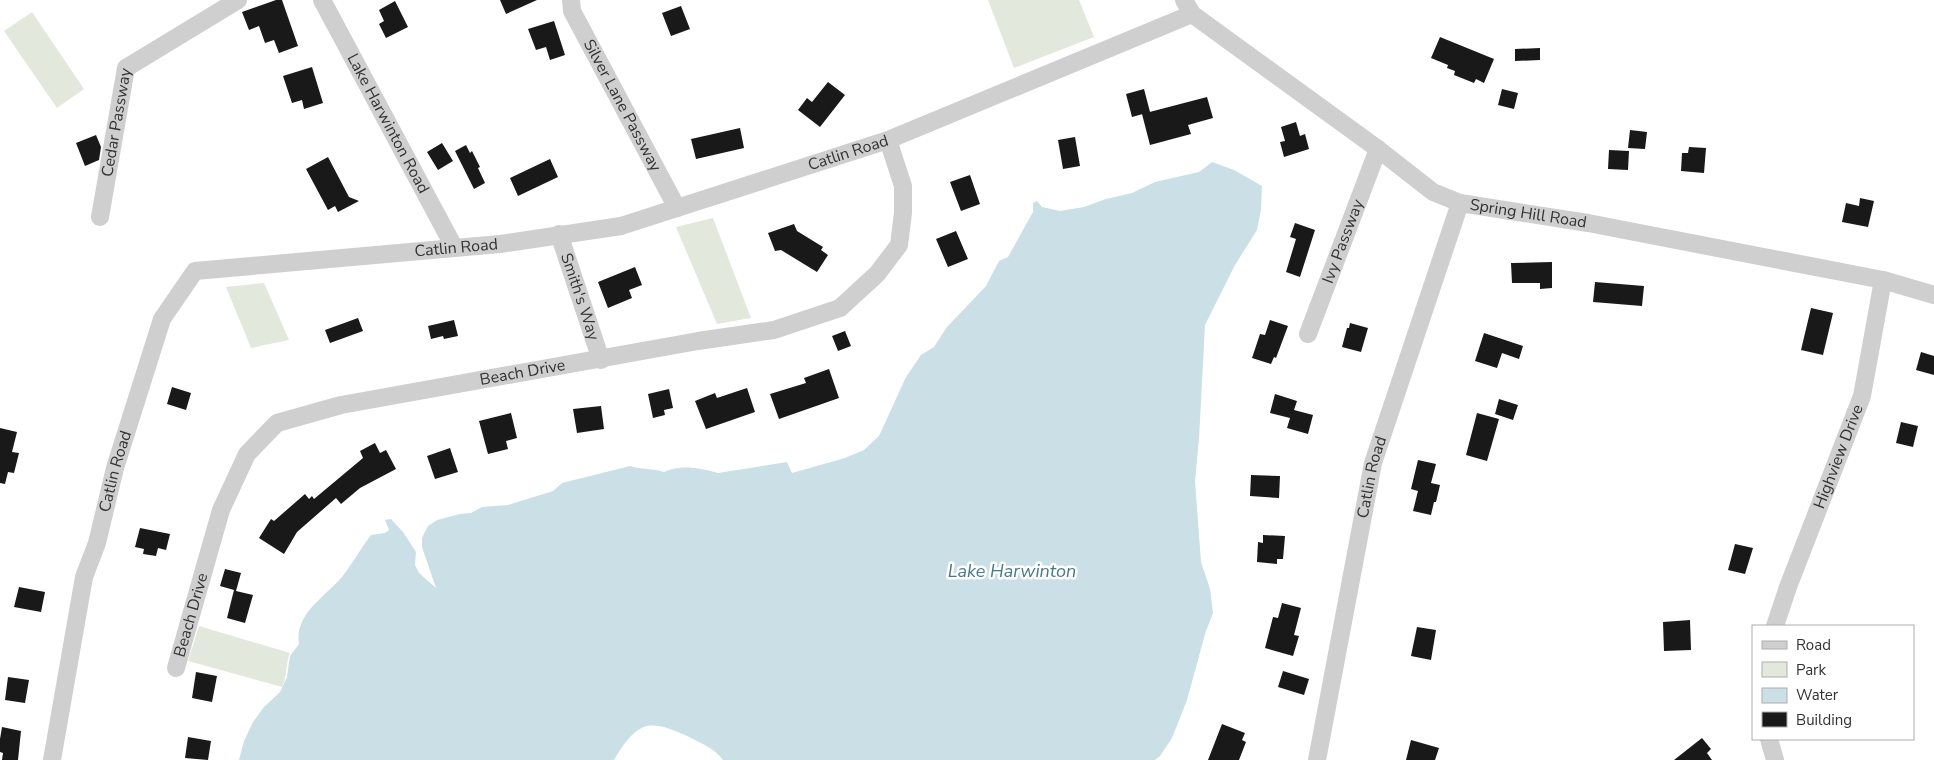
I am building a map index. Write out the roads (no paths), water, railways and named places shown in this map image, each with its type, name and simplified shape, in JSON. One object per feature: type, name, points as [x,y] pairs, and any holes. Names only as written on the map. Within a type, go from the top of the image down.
[{"type":"street","name":"Cedar Passway","points":[[100,217],[126,68],[238,0]]},
{"type":"street","name":"Lake Harwinton Road","points":[[322,0],[454,247]]},
{"type":"street","name":"Silver Lane Passway","points":[[572,0],[572,10],[677,208]]},
{"type":"street","name":"Catlin Road","points":[[52,760],[84,576],[97,543],[115,468],[162,319],[195,271],[500,244],[621,226],[888,140],[1188,7]]},
{"type":"street","name":"Spring Hill Road","points":[[1188,7],[1433,192],[1460,203],[1588,223],[1883,280],[1934,295]]},
{"type":"street","name":"Beach Drive","points":[[176,668],[221,510],[247,454],[276,423],[341,405],[601,360],[698,341],[774,330],[840,308],[877,274],[899,245],[903,213],[903,186],[888,140]]},
{"type":"street","name":"Ivy Passway","points":[[1308,334],[1378,149]]},
{"type":"street","name":"Catlin Road","points":[[1317,760],[1373,463],[1460,203]]},
{"type":"street","name":"Smith's Way","points":[[559,234],[601,360]]},
{"type":"street","name":"Highview Drive","points":[[1775,625],[1788,587],[1862,396],[1883,280]]},
{"type":"street","points":[[1769,740],[1776,760]]},
{"type":"water","name":"Lake Harwinton","points":[[1212,162],[1234,170],[1262,186],[1261,209],[1257,230],[1235,265],[1205,325],[1195,481],[1201,562],[1210,589],[1213,613],[1205,634],[1187,700],[1172,738],[1160,756],[1155,760],[723,760],[713,750],[700,742],[665,727],[646,726],[630,737],[614,760],[239,760],[244,741],[253,722],[264,707],[280,692],[287,677],[290,656],[299,644],[301,624],[306,615],[342,577],[371,535],[385,533],[389,530],[385,520],[391,519],[403,532],[416,552],[415,565],[419,573],[436,588],[422,547],[422,538],[428,526],[437,520],[471,513],[482,507],[508,505],[553,491],[562,483],[630,466],[664,472],[683,467],[698,468],[718,473],[787,462],[792,473],[845,458],[864,450],[879,436],[906,377],[921,355],[934,347],[947,327],[986,286],[999,261],[1008,257],[1033,212],[1033,203],[1037,201],[1042,207],[1060,211],[1084,207],[1106,199],[1132,193],[1155,182],[1199,172]]}]
